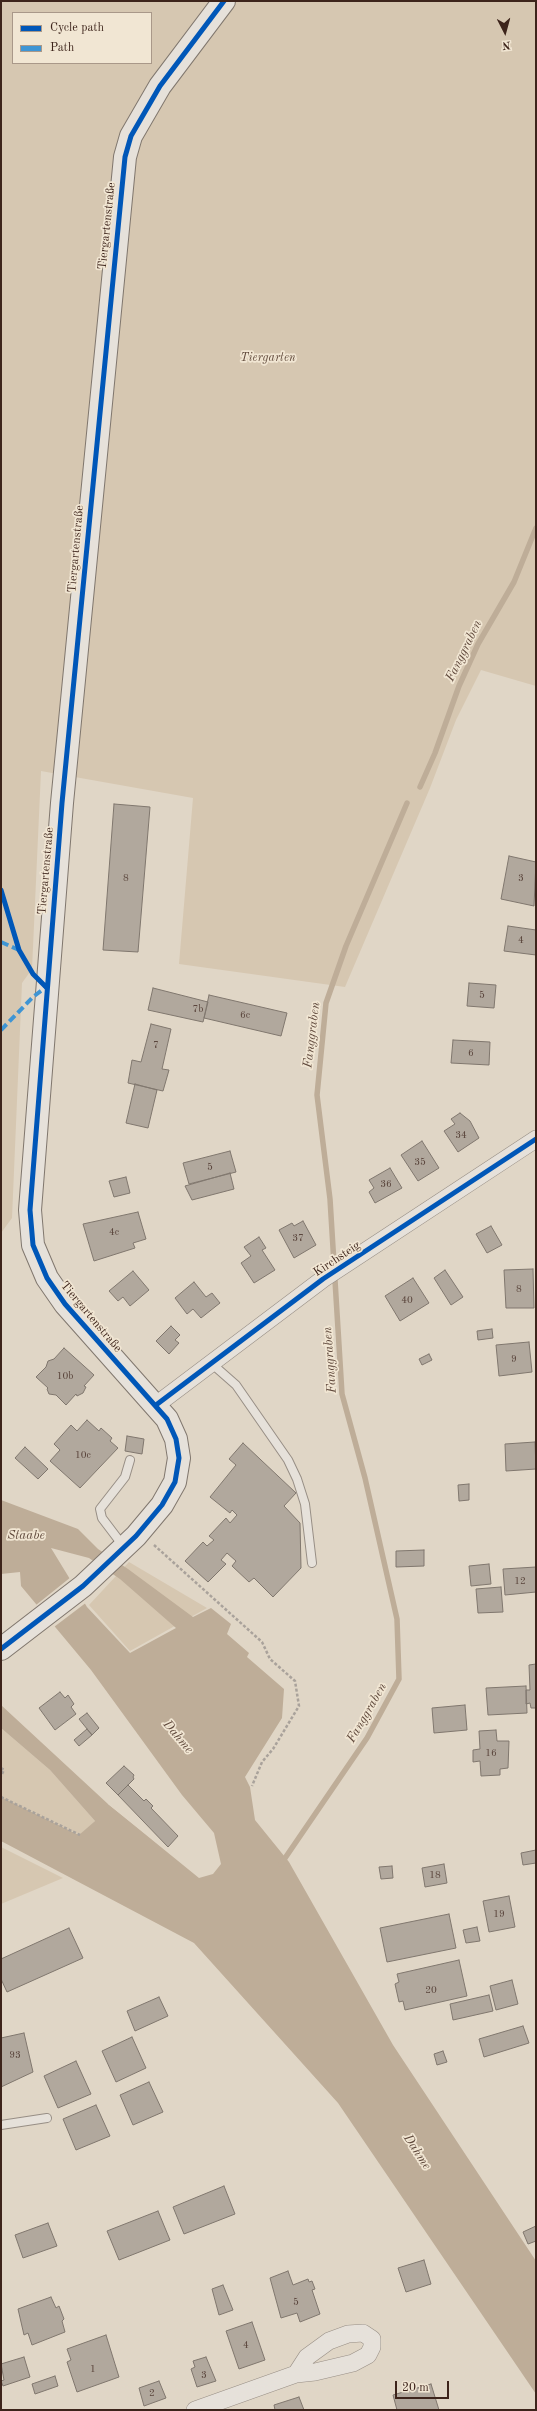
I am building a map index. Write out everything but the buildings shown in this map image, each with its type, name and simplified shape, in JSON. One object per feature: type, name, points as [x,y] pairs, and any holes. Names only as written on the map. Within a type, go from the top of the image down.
[{"type":"street","name":"Tiergartenstraße","points":[[1,1649],[83,1586],[121,1550],[162,1505],[175,1482],[179,1458],[176,1439],[167,1419],[156,1405],[107,1353],[55,1292],[39,1261],[33,1244],[30,1210],[62,803],[125,157],[131,136],[160,86],[224,1]]},
{"type":"street","name":"Kirchsteig","points":[[156,1405],[323,1279],[536,1139]]},
{"type":"street","points":[[195,2410],[296,2374]]},
{"type":"lane","points":[[211,1363],[236,1385],[288,1460],[297,1479],[305,1504],[312,1563]]},
{"type":"lane","points":[[121,1550],[102,1518],[100,1509],[125,1477],[130,1460]]},
{"type":"lane","points":[[1,2125],[47,2118]]},
{"type":"path","points":[[154,1544],[262,1642],[270,1659],[295,1681],[299,1706],[273,1749],[262,1762],[252,1786]]},
{"type":"path","points":[[1,1768],[4,1770],[1,1776]]},
{"type":"path","points":[[1,1796],[80,1835]]},
{"type":"green space","name":"Tiergarten","points":[[1,1],[536,1],[536,686],[481,670],[456,720],[430,788],[345,987],[179,964],[193,798],[41,771],[32,969],[22,983],[12,1218],[1,1233]]},
{"type":"green space","points":[[129,1562],[207,1608],[130,1651],[89,1605]]},
{"type":"green space","points":[[1,1728],[50,1770],[95,1821],[80,1835],[1,1797]]},
{"type":"green space","points":[[1,1847],[63,1878],[1,1904]]},
{"type":"water","points":[[1,1500],[78,1529],[98,1549],[193,1617],[211,1608],[231,1624],[227,1634],[249,1653],[247,1657],[284,1689],[282,1718],[245,1777],[250,1787],[255,1820],[289,1862],[393,2045],[536,2261],[536,2394],[338,2103],[194,1943],[1,1841],[1,1797],[79,1835],[95,1821],[50,1770],[1,1728],[1,1705],[108,1804],[199,1878],[213,1874],[221,1864],[214,1833],[182,1795],[91,1670],[21,1586],[20,1572],[1,1574]],"holes":[[[51,1548],[89,1558],[120,1579],[176,1628],[130,1653],[87,1607]]]},
{"type":"pier","points":[[71,1577],[87,1602],[54,1627],[36,1605]]},
{"type":"pier","points":[[110,1802],[174,1854],[172,1855],[108,1804]]},
{"type":"waterway","name":"Fanggraben","points":[[420,787],[435,753],[459,686],[478,644],[514,582],[536,528]]},
{"type":"waterway","name":"Fanggraben","points":[[281,1864],[367,1738],[399,1679],[397,1619],[365,1478],[342,1394],[330,1199],[317,1095],[326,1003],[346,946],[407,803]]},
{"type":"marked path","points":[[1,942],[19,950]]},
{"type":"marked path","points":[[1,1030],[33,997],[46,987]]},
{"type":"cycle path","points":[[1,1649],[83,1586],[136,1536],[162,1505],[175,1482],[179,1458],[176,1439],[167,1419],[65,1304],[47,1278],[33,1245],[30,1210],[62,803],[125,157],[131,136],[160,86],[224,1]]},
{"type":"cycle path","points":[[1,890],[19,950],[33,974],[47,988]]},
{"type":"cycle path","points":[[156,1405],[323,1279],[536,1139]]},
{"type":"water label","name":"Staabe","points":[[26,1536]]},
{"type":"water label","name":"Dahme","points":[[178,1737]]},
{"type":"water label","name":"Dahme","points":[[417,2152]]}]
